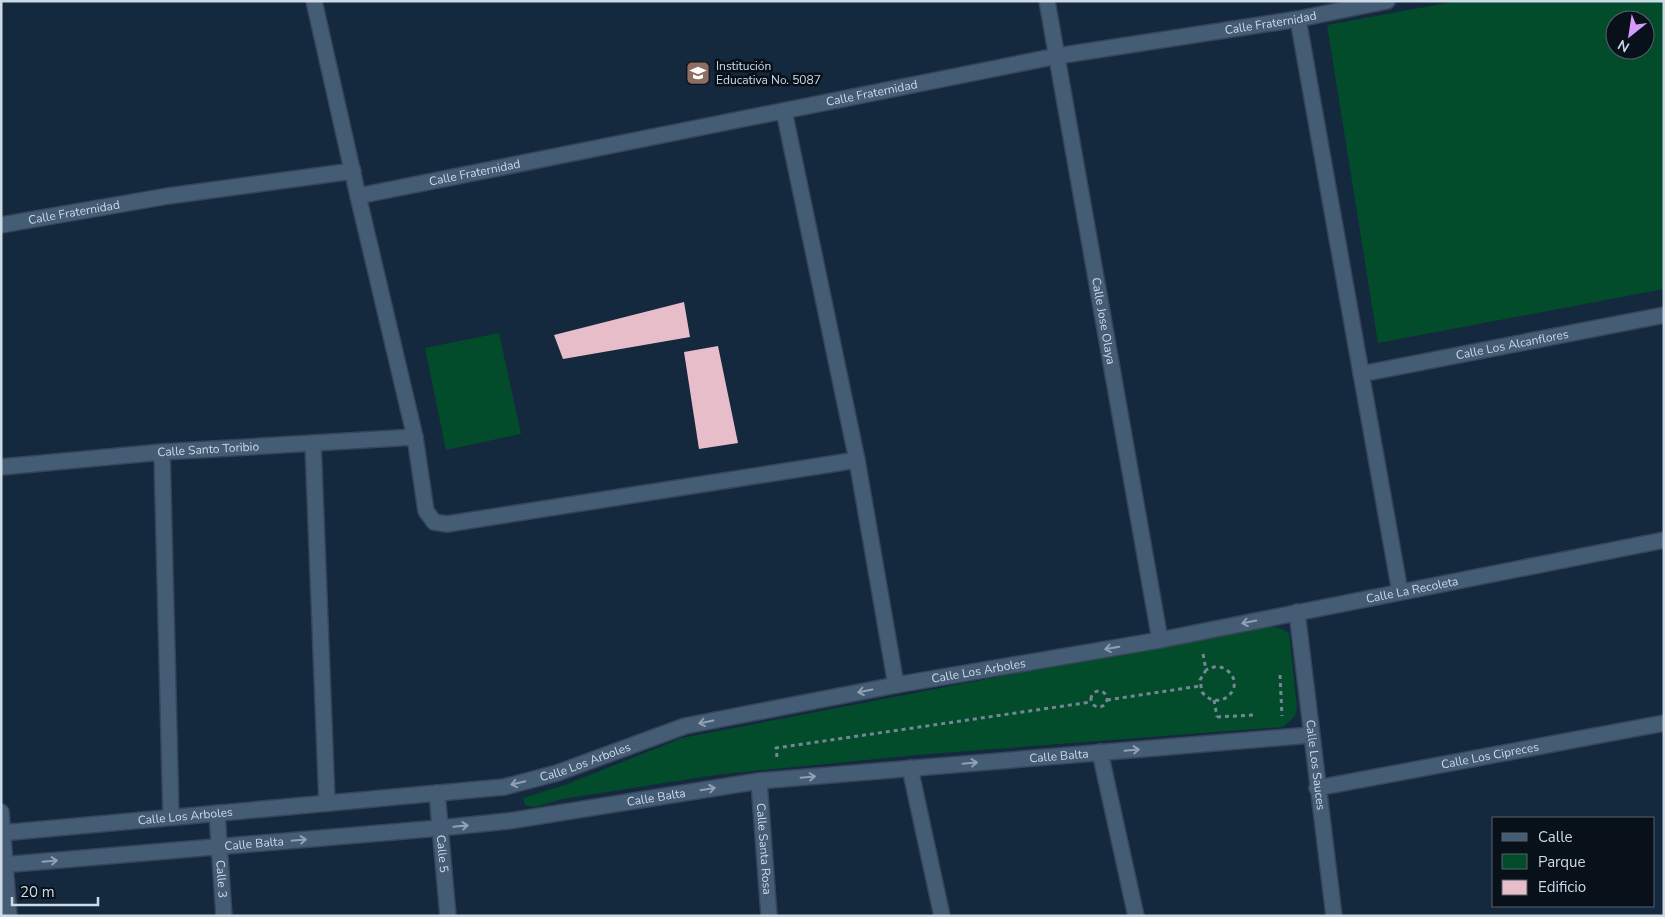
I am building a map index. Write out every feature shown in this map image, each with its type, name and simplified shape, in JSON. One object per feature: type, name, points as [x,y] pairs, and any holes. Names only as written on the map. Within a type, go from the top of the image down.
[{"type":"street","points":[[314,1],[415,437],[426,511],[434,522],[447,524],[857,460]]},
{"type":"street","name":"Calle Jose Olaya","points":[[1047,1],[1160,640]]},
{"type":"street","name":"Calle Fraternidad","points":[[358,196],[1057,56],[1298,19],[1387,1]]},
{"type":"street","points":[[1298,19],[1400,592]]},
{"type":"street","points":[[784,111],[857,460],[896,685]]},
{"type":"street","name":"Calle Fraternidad","points":[[1,225],[168,196],[353,171]]},
{"type":"street","name":"Calle Los Alcanflores","points":[[1361,374],[1664,315]]},
{"type":"street","name":"Calle Santo Toribio","points":[[1,468],[162,452],[415,437]]},
{"type":"street","points":[[313,443],[327,803]]},
{"type":"street","points":[[162,452],[171,817]]},
{"type":"street","name":"Calle La Recoleta","points":[[1160,640],[1664,540]]},
{"type":"street","name":"Calle Los Sauces","points":[[1296,612],[1334,916]]},
{"type":"street","name":"Calle Los Arboles","points":[[2,833],[504,787],[557,773],[685,726],[896,685],[1160,640]]},
{"type":"street","name":"Calle Los Cipreces","points":[[1317,788],[1664,723]]},
{"type":"street","name":"Calle Balta","points":[[3,865],[508,821],[779,779],[1310,735]]},
{"type":"street","points":[[1100,752],[1136,916]]},
{"type":"street","points":[[910,768],[942,916]]},
{"type":"street","name":"Calle Santa Rosa","points":[[759,781],[769,916]]},
{"type":"street","name":"Calle 5","points":[[437,792],[448,916]]},
{"type":"street","points":[[1,812],[3,865],[9,916]]},
{"type":"street","name":"Calle 3","points":[[216,813],[224,916]]},
{"type":"path","points":[[1214,666],[1223,668],[1230,673],[1234,681],[1233,690],[1228,697],[1219,701],[1205,697],[1200,686],[1202,675],[1206,670],[1214,666]]},
{"type":"path","points":[[1272,714],[1282,714],[1280,674]]},
{"type":"path","points":[[1107,700],[1200,686]]},
{"type":"path","points":[[1098,690],[1104,692],[1107,696],[1107,703],[1102,707],[1096,707],[1091,702],[1090,697],[1098,690]]},
{"type":"path","points":[[779,779],[776,748],[1091,702]]},
{"type":"path","points":[[1217,717],[1263,714]]},
{"type":"green space","points":[[1458,1],[1664,1],[1664,289],[1378,343],[1327,25]]},
{"type":"green space","points":[[499,333],[521,434],[446,450],[425,348]]},
{"type":"green space","points":[[1267,625],[1289,633],[1297,707],[1295,716],[1283,727],[916,755],[715,775],[562,799],[535,807],[525,805],[523,798],[565,785],[682,738]]},
{"type":"building","points":[[684,302],[690,337],[563,359],[554,335]]},
{"type":"building","points":[[718,346],[738,443],[699,449],[684,352]]},
{"type":"place","name":"Institución Educativa No. 5087","points":[[698,73]]}]
